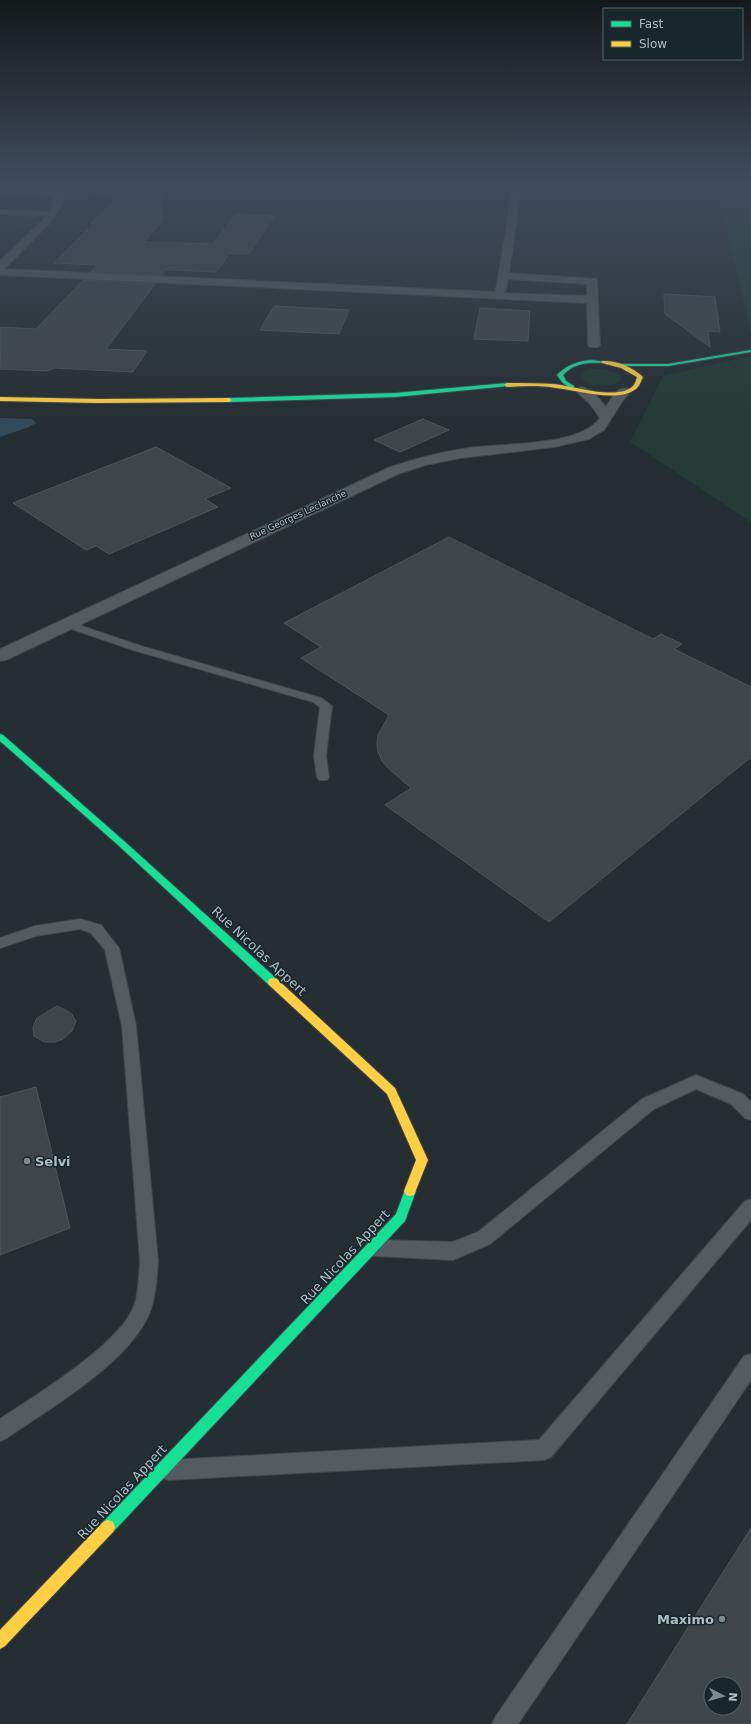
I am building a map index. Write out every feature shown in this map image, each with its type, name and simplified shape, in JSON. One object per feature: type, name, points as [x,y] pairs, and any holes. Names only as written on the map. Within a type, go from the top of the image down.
[{"type":"main road","points":[[640,377],[651,370],[668,365],[751,351]]},
{"type":"main road","points":[[515,385],[562,370],[578,363],[600,362],[616,364],[668,365]]},
{"type":"main road","points":[[616,364],[630,368],[640,377]]},
{"type":"main road","points":[[562,370],[560,375],[562,379],[577,389]]},
{"type":"main road","points":[[0,399],[157,402],[258,400],[398,394],[515,385],[577,389],[603,394],[624,392],[638,386],[640,377]]},
{"type":"main road","name":"Rue Nicolas Appert","points":[[0,737],[121,843],[391,1091],[422,1160],[401,1217],[0,1641]]},
{"type":"street","points":[[500,295],[506,261]]},
{"type":"street","points":[[0,272],[593,300]]},
{"type":"street","points":[[504,276],[592,281],[594,345],[589,355],[578,363]]},
{"type":"street","points":[[594,345],[601,355],[616,364]]},
{"type":"street","points":[[577,389],[595,401],[606,417]]},
{"type":"street","name":"Rue Georges Leclanche","points":[[0,656],[393,471],[425,461],[469,452],[542,444],[578,438],[595,431],[604,422],[614,401],[624,392]]},
{"type":"lane","points":[[67,624],[137,648],[317,700],[326,706],[320,756],[323,778]]},
{"type":"lane","points":[[0,942],[35,931],[80,924],[96,929],[112,948],[129,1026],[149,1262],[147,1288],[142,1311],[131,1330],[94,1365],[0,1431]]},
{"type":"lane","points":[[371,1248],[453,1251],[484,1238],[648,1104],[696,1082],[737,1099],[751,1113]]},
{"type":"lane","points":[[160,1471],[544,1450],[751,1207]]},
{"type":"lane","points":[[504,1724],[751,1363]]},
{"type":"green space","points":[[735,261],[751,261],[751,333]]},
{"type":"green space","points":[[751,356],[751,522],[630,442],[663,376]]},
{"type":"green space","points":[[600,369],[615,372],[622,378],[617,383],[612,385],[600,386],[588,383],[580,376],[586,371]]},
{"type":"water","points":[[0,418],[32,419],[36,423],[0,437]]},
{"type":"building","points":[[56,261],[224,261],[216,272],[166,270],[162,275],[91,272],[98,265],[54,263]]},
{"type":"building","points":[[83,280],[155,284],[106,349],[147,351],[133,372],[54,368],[47,371],[0,369],[0,327],[36,329]]},
{"type":"building","points":[[664,294],[715,297],[720,332],[708,331],[710,347],[665,314]]},
{"type":"building","points":[[274,306],[349,310],[339,334],[260,330]]},
{"type":"building","points":[[480,308],[530,311],[528,341],[474,339]]},
{"type":"building","points":[[423,419],[449,430],[400,452],[374,440]]},
{"type":"building","points":[[156,447],[231,488],[205,499],[218,507],[109,554],[96,546],[86,550],[13,503]]},
{"type":"building","points":[[449,537],[653,639],[661,634],[682,644],[674,649],[751,687],[751,757],[549,922],[385,805],[411,788],[389,769],[382,761],[378,752],[378,735],[389,715],[301,658],[321,647],[284,623]]},
{"type":"building","points":[[57,1006],[71,1013],[76,1021],[72,1031],[63,1039],[55,1042],[44,1042],[34,1036],[33,1027],[37,1018]]},
{"type":"building","name":"Selvi","points":[[36,1087],[70,1228],[0,1255],[0,1097]]},
{"type":"building","name":"Maximo","points":[[751,1528],[751,1724],[627,1724]]},
{"type":"traffic: fast","points":[[621,365],[668,365],[751,351]]},
{"type":"traffic: fast","points":[[572,387],[564,382],[560,375],[569,367],[592,361],[604,362]]},
{"type":"traffic: fast","points":[[229,400],[395,395],[507,385]]},
{"type":"traffic: fast","points":[[0,737],[121,843],[273,982]]},
{"type":"traffic: fast","points":[[108,1527],[401,1217],[410,1191]]},
{"type":"traffic: slow","points":[[507,385],[550,385],[604,394],[617,394],[628,391],[636,386],[640,377],[623,367],[604,362]]},
{"type":"traffic: slow","points":[[0,399],[99,401],[229,400]]},
{"type":"traffic: slow","points":[[273,982],[391,1091],[422,1160],[410,1191]]},
{"type":"traffic: slow","points":[[0,1641],[108,1527]]},
{"type":"place","name":"Selvi","points":[[27,1161]]},
{"type":"place","name":"Maximo","points":[[722,1619]]}]
